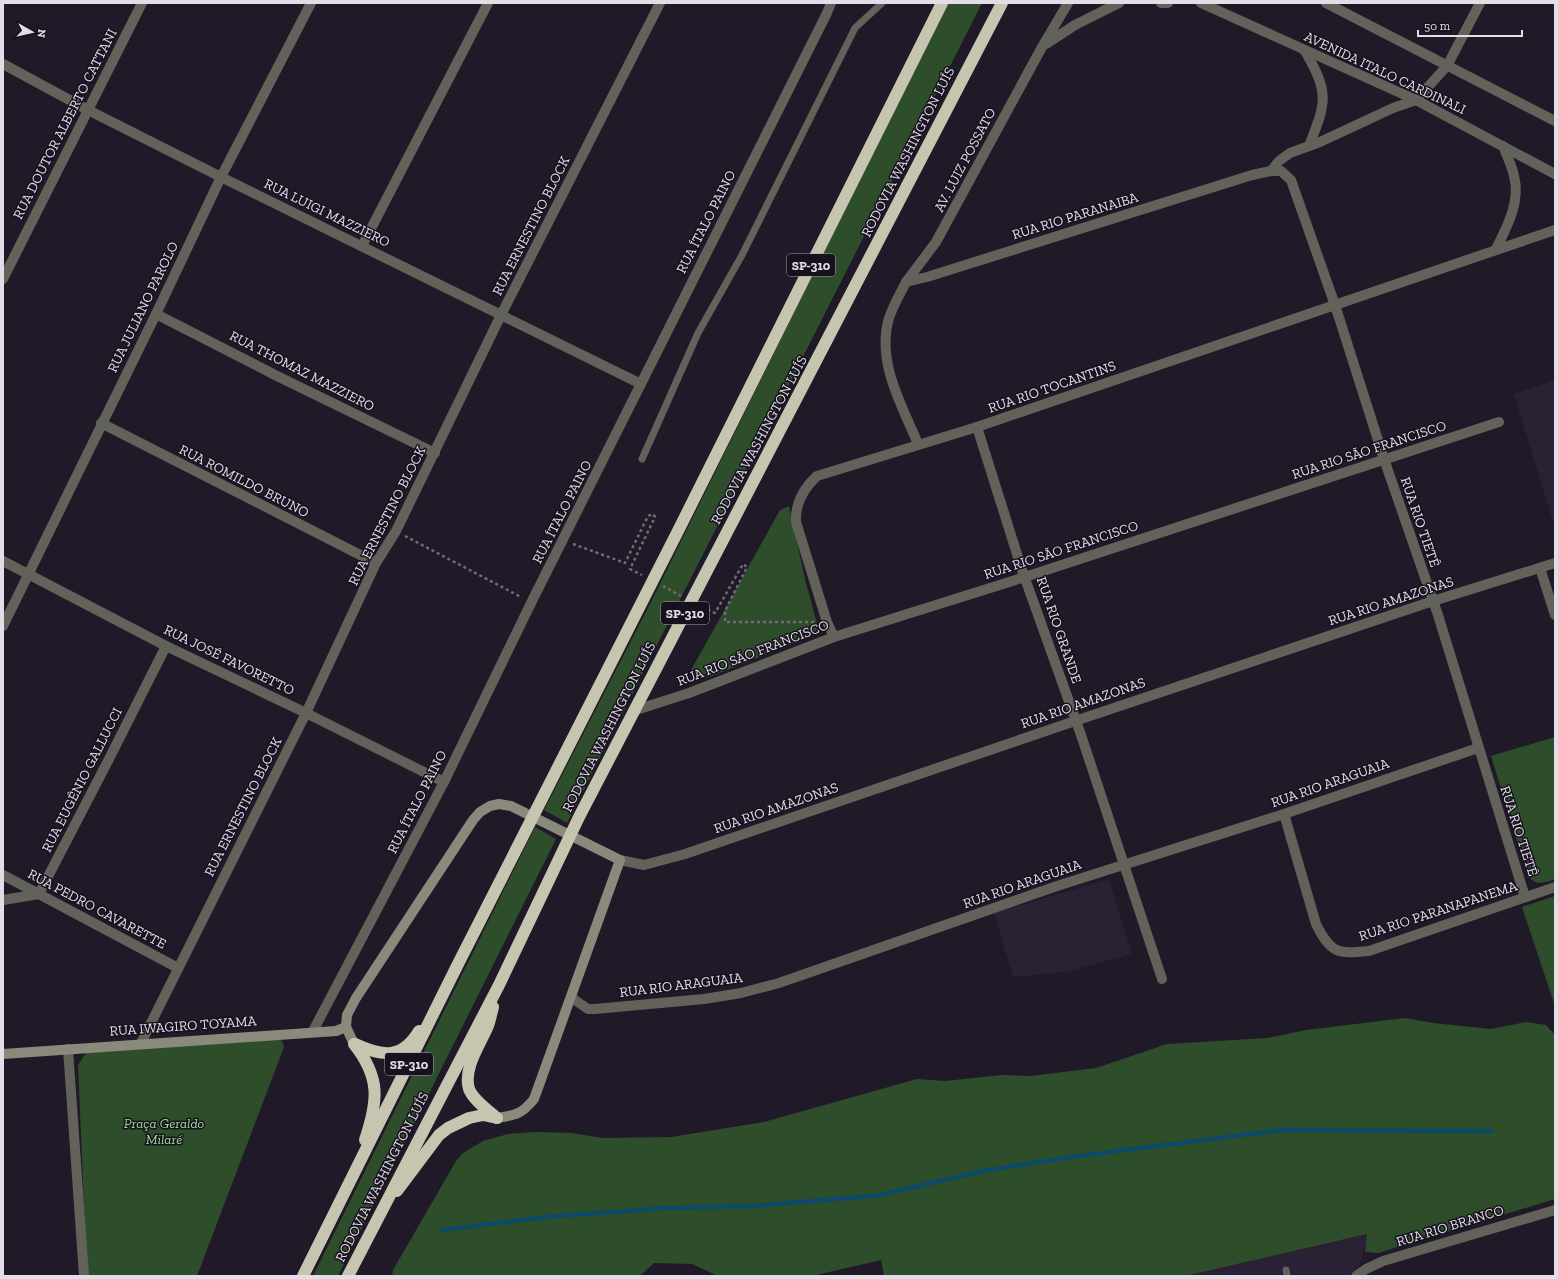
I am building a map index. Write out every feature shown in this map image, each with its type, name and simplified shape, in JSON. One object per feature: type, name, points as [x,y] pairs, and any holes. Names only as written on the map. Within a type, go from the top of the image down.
[{"type":"highway","name":"RODOVIA WASHINGTON LUÍS","points":[[304,1276],[457,966],[680,527],[942,3]]},
{"type":"highway","name":"RODOVIA WASHINGTON LUÍS","points":[[348,1276],[499,984],[552,872],[633,711],[796,402],[1002,3]]},
{"type":"highway","points":[[354,1044],[383,1054],[404,1049],[418,1033],[457,966]]},
{"type":"highway","points":[[497,1118],[469,1090],[468,1077],[473,1059],[488,1026],[499,984]]},
{"type":"highway","points":[[338,1208],[365,1139],[374,1107],[374,1085],[371,1070],[354,1044]]},
{"type":"highway","points":[[379,1214],[439,1135],[448,1128],[469,1118],[483,1115],[497,1118]]},
{"type":"street","name":"RUA DOUTOR ALBERTO CATTANI","points":[[3,279],[142,3]]},
{"type":"street","name":"RUA JULIANO PAROLO","points":[[3,626],[156,314],[221,177],[311,3]]},
{"type":"street","points":[[362,246],[488,3]]},
{"type":"street","name":"RUA ERNESTINO BLOCK","points":[[141,1043],[306,712],[376,563],[396,531],[501,315],[660,3]]},
{"type":"street","name":"RUA ÍTALO PAINO","points":[[313,1031],[444,782],[531,603],[828,13],[831,3]]},
{"type":"street","name":"AV. LUIZ POSSATO","points":[[906,282],[936,242],[1042,46],[1068,3]]},
{"type":"street","points":[[1042,46],[1075,25],[1119,3]]},
{"type":"street","points":[[1161,3],[1168,3]]},
{"type":"street","name":"AVENIDA ITALO CARDINALI","points":[[1201,3],[1416,100],[1555,174]]},
{"type":"street","points":[[1326,3],[1555,121]]},
{"type":"street","points":[[1271,171],[1279,161],[1290,154],[1394,108],[1416,100],[1447,66],[1480,3]]},
{"type":"street","points":[[1306,51],[1318,74],[1324,95],[1320,115],[1309,146]]},
{"type":"street","name":"RUA LUIGI MAZZIERO","points":[[3,64],[88,110],[221,177],[641,384]]},
{"type":"street","points":[[1496,249],[1508,225],[1515,202],[1514,176],[1503,146]]},
{"type":"street","name":"RUA RIO PARANAIBA","points":[[906,282],[927,277],[1271,171]]},
{"type":"street","name":"RUA RIO TIETÊ","points":[[1271,171],[1281,171],[1291,180],[1335,305],[1384,459],[1433,601],[1525,897]]},
{"type":"street","name":"RUA RIO TOCANTINS","points":[[827,622],[803,549],[796,513],[803,492],[817,476],[977,427],[1555,230]]},
{"type":"street","points":[[906,282],[889,319],[887,337],[888,372],[918,444]]},
{"type":"street","name":"RUA THOMAZ MAZZIERO","points":[[156,314],[277,376],[435,453]]},
{"type":"street","name":"RUA RIO SÃO FRANCISCO","points":[[633,711],[689,693],[834,637],[1499,422]]},
{"type":"street","name":"RUA ROMILDO BRUNO","points":[[101,424],[376,563]]},
{"type":"street","name":"RUA RIO GRANDE","points":[[977,427],[1026,576],[1125,864],[1162,979]]},
{"type":"street","name":"RUA JOSÉ FAVORETTO","points":[[3,561],[166,646],[306,712],[444,782]]},
{"type":"street","name":"RUA RIO AMAZONAS","points":[[620,860],[644,865],[685,854],[1075,720],[1433,601],[1555,563]]},
{"type":"street","points":[[1540,568],[1555,615]]},
{"type":"street","points":[[827,622],[834,637]]},
{"type":"street","name":"RUA EUGÊNIO GALLUCCI","points":[[39,894],[166,646]]},
{"type":"street","name":"RUA RIO ARAGUAIA","points":[[572,998],[588,1009],[595,1009],[704,999],[741,993],[779,983],[1125,864],[1284,814],[1478,748]]},
{"type":"street","points":[[354,1044],[346,1027],[347,1015],[356,998],[454,848],[480,812],[490,806],[499,804],[511,806],[620,860],[572,998],[534,1099],[528,1108],[517,1115],[497,1118]]},
{"type":"street","name":"RUA RIO PARANAPANEMA","points":[[1284,814],[1309,906],[1322,937],[1337,951],[1369,951],[1555,887]]},
{"type":"street","name":"RUA PEDRO CAVARETTE","points":[[3,875],[178,968]]},
{"type":"street","points":[[3,900],[39,894]]},
{"type":"street","name":"RUA IWAGIRO TOYAMA","points":[[3,1054],[336,1030],[346,1027]]},
{"type":"street","points":[[68,1049],[84,1276]]},
{"type":"street","name":"RUA RIO BRANCO","points":[[1356,1276],[1366,1269],[1383,1261],[1555,1210]]},
{"type":"lane","points":[[642,459],[698,333],[742,255],[855,28],[882,3]]},
{"type":"path","points":[[563,540],[624,563],[648,516],[653,514],[654,517],[630,569],[644,576]]},
{"type":"path","points":[[396,531],[531,603]]},
{"type":"path","points":[[700,606],[715,613],[743,564],[747,567],[725,611],[725,622],[827,622]]},
{"type":"path","points":[[658,584],[686,598]]},
{"type":"shaded area","points":[[1555,380],[1555,528],[1514,394]]},
{"type":"shaded area","points":[[1109,879],[1132,954],[1066,972],[1013,977],[994,913]]},
{"type":"shaded area","points":[[1368,1234],[1360,1265],[1348,1276],[1185,1276]]},
{"type":"green space","points":[[947,3],[982,3],[567,823],[544,810],[652,600]]},
{"type":"green space","points":[[789,506],[806,583],[818,627],[816,634],[712,676],[703,678],[692,675],[690,672],[780,510]]},
{"type":"green space","points":[[1555,737],[1555,879],[1540,883],[1534,881],[1528,876],[1491,756]]},
{"type":"green space","points":[[535,827],[556,839],[338,1276],[313,1276]]},
{"type":"green space","points":[[1555,896],[1555,1006],[1522,907]]},
{"type":"green space","points":[[1405,1018],[1433,1023],[1491,1029],[1526,1022],[1546,1025],[1554,1034],[1555,1199],[1378,1253],[1365,1252],[1367,1234],[1185,1276],[884,1276],[881,1260],[812,1276],[718,1276],[692,1264],[654,1263],[640,1276],[392,1276],[393,1270],[456,1161],[463,1153],[483,1141],[508,1134],[535,1132],[572,1133],[602,1138],[671,1137],[764,1122],[917,1079],[945,1081],[1002,1075],[1031,1076],[1096,1068],[1167,1044],[1267,1038],[1306,1030]]},
{"type":"green space","name":"Praça Geraldo Milaré","points":[[277,1038],[282,1041],[284,1047],[197,1276],[87,1276],[78,1065],[86,1053]]},
{"type":"waterway","points":[[442,1230],[545,1217],[665,1208],[756,1206],[880,1195],[983,1171],[1071,1157],[1281,1130],[1492,1131]]}]
